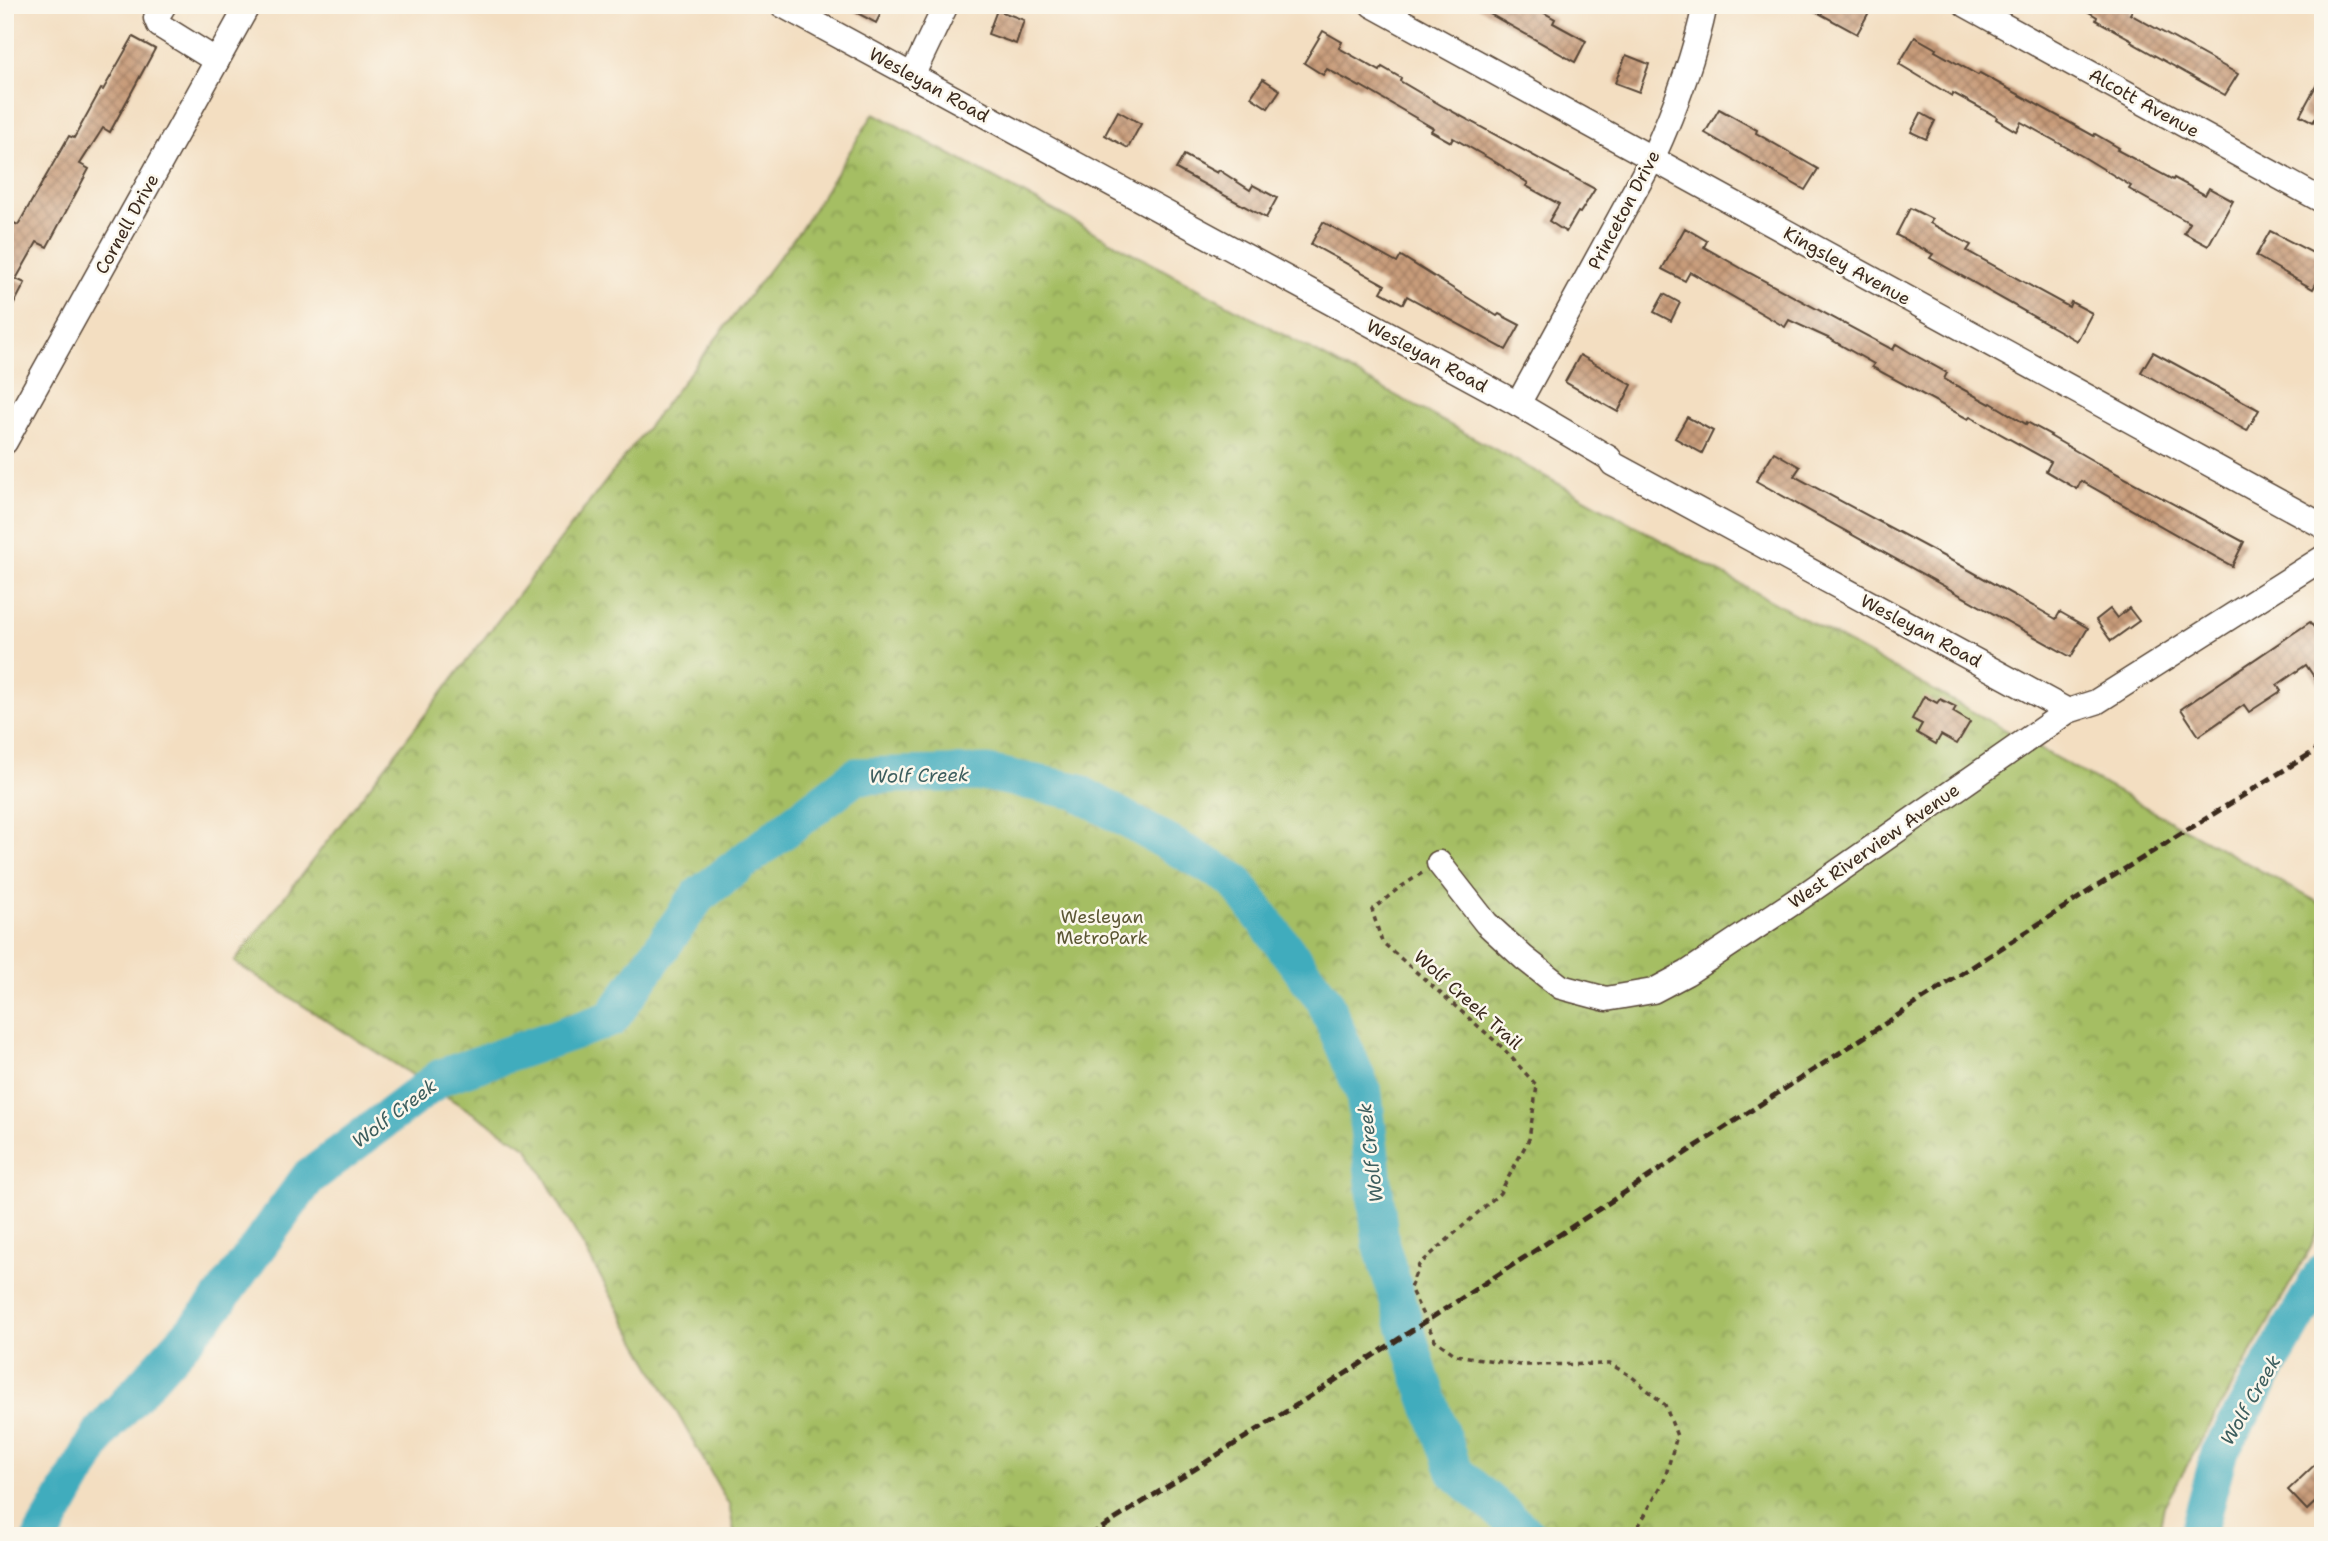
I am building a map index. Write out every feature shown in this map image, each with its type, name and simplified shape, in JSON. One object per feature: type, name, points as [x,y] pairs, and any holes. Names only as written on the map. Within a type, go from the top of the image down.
[{"type":"street","points":[[163,5],[156,18],[159,25],[217,61]]},
{"type":"street","name":"Cornell Drive","points":[[5,442],[248,5]]},
{"type":"street","name":"Wesleyan Road","points":[[782,5],[1518,404],[1609,458],[1613,464],[2068,710]]},
{"type":"street","points":[[912,76],[946,5]]},
{"type":"street","name":"Kingsley Avenue","points":[[1372,5],[2323,526]]},
{"type":"street","name":"Princeton Drive","points":[[1518,404],[1652,159],[1681,92],[1697,42],[1705,5]]},
{"type":"street","name":"Alcott Avenue","points":[[1966,5],[2323,201]]},
{"type":"street","name":"West Riverview Avenue","points":[[1439,863],[1486,923],[1561,987],[1606,999],[1653,991],[1687,973],[1803,897],[2068,710],[2096,702],[2323,558]]},
{"type":"path","name":"Wolf Creek Trail","points":[[1439,863],[1399,888],[1372,910],[1382,942],[1502,1046],[1537,1086],[1529,1139],[1500,1193],[1419,1265],[1409,1288],[1435,1340],[1455,1355],[1520,1365],[1610,1364],[1631,1376],[1665,1405],[1677,1436],[1664,1481],[1633,1536]]},
{"type":"green space","name":"Wesleyan MetroPark","points":[[874,113],[1570,490],[2323,905],[2323,1214],[2311,1247],[2164,1506],[2158,1536],[735,1536],[729,1505],[528,1148],[234,962],[803,226]]},
{"type":"building","points":[[842,5],[885,5],[876,23]]},
{"type":"building","points":[[1474,5],[1530,5],[1555,19],[1553,23],[1586,41],[1575,62]]},
{"type":"building","points":[[1804,5],[1857,5],[1869,12],[1857,34]]},
{"type":"building","points":[[2077,5],[2135,5],[2130,14],[2238,74],[2225,95],[2131,42],[2132,40],[2096,20],[2097,17]]},
{"type":"building","points":[[997,10],[1024,20],[1016,44],[988,34]]},
{"type":"building","points":[[1323,31],[1342,42],[1339,48],[1380,71],[1382,67],[1444,107],[1595,189],[1566,232],[1549,221],[1559,204],[1526,186],[1528,183],[1497,163],[1453,138],[1451,142],[1431,131],[1433,128],[1361,86],[1327,69],[1323,75],[1304,63]]},
{"type":"building","points":[[133,37],[155,49],[110,132],[103,128],[80,164],[89,169],[47,247],[37,242],[16,279],[25,283],[5,321],[5,233],[12,222],[18,225],[69,136],[74,138]]},
{"type":"building","points":[[1915,37],[1978,75],[1980,73],[2094,136],[2095,134],[2119,148],[2117,150],[2173,180],[2174,178],[2205,195],[2209,188],[2233,201],[2208,246],[2184,233],[2190,223],[2129,189],[2131,186],[2082,156],[2021,122],[2016,131],[1996,119],[1997,117],[1953,93],[1952,96],[1899,64]]},
{"type":"building","points":[[1626,55],[1649,64],[1639,92],[1615,83]]},
{"type":"building","points":[[2323,73],[2323,120],[2317,116],[2313,122],[2300,115]]},
{"type":"building","points":[[1263,79],[1280,90],[1268,108],[1251,97]]},
{"type":"building","points":[[1719,109],[1818,169],[1805,190],[1705,133]]},
{"type":"building","points":[[1118,111],[1141,124],[1128,148],[1105,135]]},
{"type":"building","points":[[1921,113],[1935,121],[1926,139],[1911,132]]},
{"type":"building","points":[[1184,155],[1217,173],[1219,170],[1250,190],[1253,185],[1277,198],[1266,218],[1176,169]]},
{"type":"building","points":[[1910,208],[1932,219],[1930,223],[1971,245],[1967,251],[2069,307],[2071,302],[2092,313],[2077,341],[1930,258],[1933,254],[1896,235]]},
{"type":"building","points":[[1323,222],[1397,263],[1401,256],[1497,316],[1499,314],[1520,325],[1506,350],[1407,296],[1403,304],[1381,292],[1385,285],[1311,244]]},
{"type":"building","points":[[1685,228],[1707,241],[1704,247],[1746,271],[1893,350],[1896,344],[1947,373],[1944,379],[2244,542],[2232,566],[2081,481],[2077,489],[2046,471],[2051,462],[1872,367],[1874,364],[1828,338],[1789,320],[1785,327],[1690,272],[1685,281],[1662,269]]},
{"type":"building","points":[[2270,231],[2323,258],[2323,271],[2313,289],[2256,256]]},
{"type":"building","points":[[1664,294],[1680,303],[1671,321],[1654,312]]},
{"type":"building","points":[[2153,352],[2259,410],[2247,431],[2141,372]]},
{"type":"building","points":[[1580,355],[1632,385],[1618,412],[1565,382]]},
{"type":"building","points":[[1687,417],[1713,431],[1702,453],[1675,438]]},
{"type":"building","points":[[1774,452],[1800,467],[1794,476],[2056,619],[2060,612],[2088,628],[2071,657],[1756,481]]},
{"type":"building","points":[[2129,608],[2139,621],[2111,641],[2096,620],[2110,609],[2117,618]]},
{"type":"building","points":[[2310,622],[2323,640],[2323,690],[2306,665],[2277,685],[2281,691],[2249,712],[2244,705],[2199,736],[2181,709]]},
{"type":"building","points":[[1924,696],[1937,703],[1940,699],[1956,707],[1953,712],[1970,722],[1957,744],[1941,735],[1936,744],[1917,733],[1922,724],[1912,719]]},
{"type":"building","points":[[2323,1457],[2323,1495],[2307,1510],[2288,1490]]},
{"type":"waterway","name":"Wolf Creek","points":[[42,1536],[101,1432],[215,1306],[308,1178],[441,1077],[611,1019],[698,896],[856,776],[987,773],[1076,791],[1234,880],[1324,1000],[1364,1094],[1381,1244],[1421,1378],[1455,1472],[1529,1536]]},
{"type":"waterway","name":"Wolf Creek","points":[[2197,1536],[2219,1454],[2323,1272]]},
{"type":"railway","points":[[1089,1536],[1317,1392],[2094,888],[2323,746]]}]
